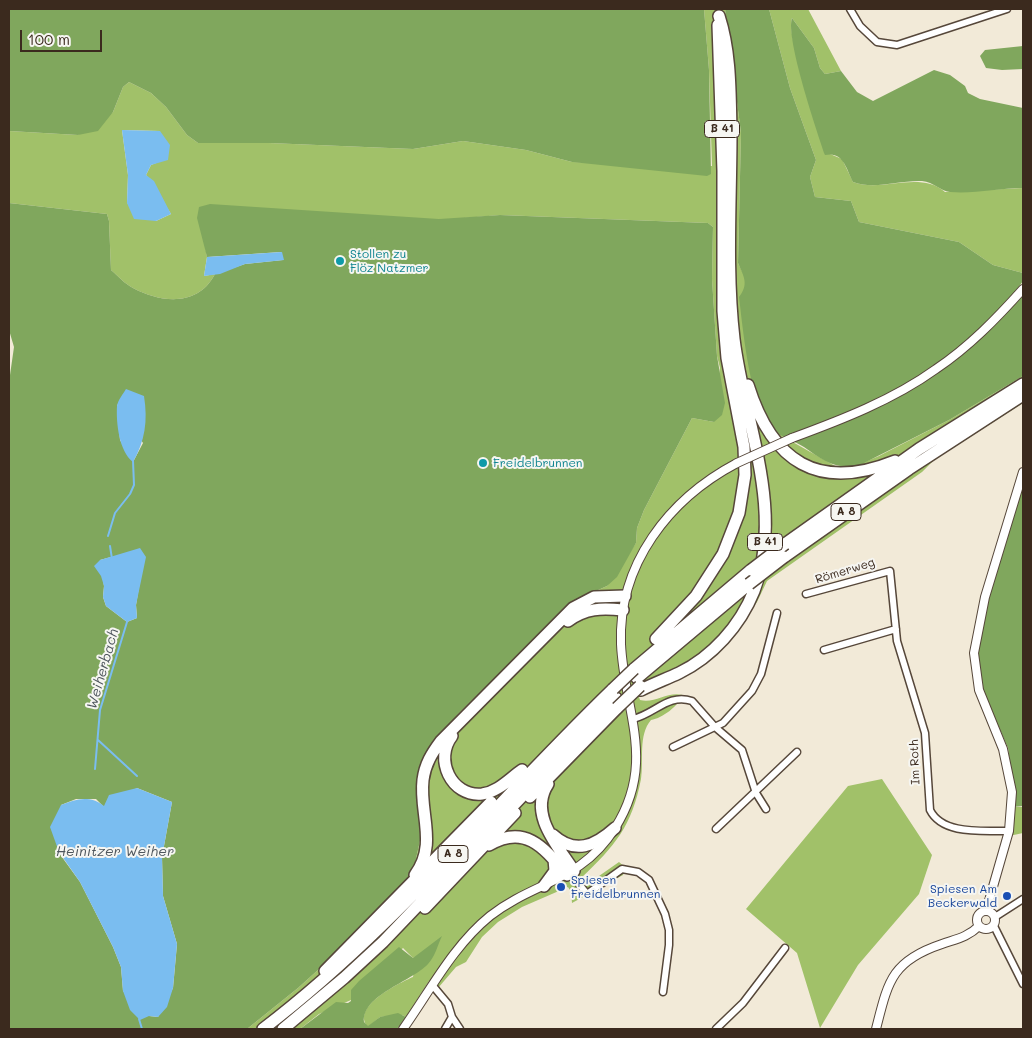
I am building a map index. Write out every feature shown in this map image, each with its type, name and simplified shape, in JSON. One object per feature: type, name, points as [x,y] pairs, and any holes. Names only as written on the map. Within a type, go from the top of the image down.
[{"type":"highway","name":"B 41","points":[[637,677],[696,663],[730,633],[749,602],[762,564],[765,531],[763,491],[734,338],[730,286],[730,98],[727,49],[719,16],[717,34],[722,99],[723,311],[727,358],[744,446],[744,484],[737,519],[718,562],[696,596],[656,638]]},
{"type":"highway","points":[[734,338],[758,414],[770,436],[792,458],[818,470],[835,473],[854,472],[883,465],[908,453],[920,450]]},
{"type":"highway","name":"A 8","points":[[637,677],[736,582],[785,544],[920,450],[1021,389]]},
{"type":"highway","name":"A 8","points":[[263,1029],[343,964],[389,920],[577,724],[637,677],[748,584],[1021,389]]},
{"type":"highway","points":[[623,610],[592,609],[583,611],[567,621],[450,738],[444,760],[448,775],[460,788],[473,794],[492,792],[522,770],[637,677],[656,638],[698,605],[736,582]]},
{"type":"highway","points":[[398,897],[417,872],[426,851],[428,831],[423,781],[428,761],[441,741],[572,608],[594,597],[625,596]]},
{"type":"highway","points":[[571,873],[541,813],[542,795],[546,786],[614,694]]},
{"type":"highway","name":"A 8","points":[[283,1029],[344,978],[383,942],[614,694]]},
{"type":"highway","points":[[383,942],[416,918],[566,761]]},
{"type":"highway","points":[[286,1012],[306,989],[522,770]]},
{"type":"highway","points":[[548,830],[558,840],[583,846],[599,842],[615,828]]},
{"type":"highway","points":[[481,850],[502,839],[522,837],[537,843],[571,873]]},
{"type":"highway","points":[[544,886],[555,871],[554,859]]},
{"type":"street","points":[[850,9],[860,26],[877,42],[897,45],[1007,9]]},
{"type":"street","points":[[403,1029],[462,942],[475,928],[505,906],[571,873],[588,859],[615,828],[632,791],[637,769],[633,719],[621,644],[625,596],[631,576],[644,549],[668,515],[698,487],[737,463],[868,407],[936,370],[985,330],[1023,289]]},
{"type":"street","points":[[986,911],[1009,831],[1012,792],[1003,749],[979,690],[974,653],[985,597],[1023,472]]},
{"type":"street","name":"Römerweg","points":[[806,594],[890,571]]},
{"type":"street","name":"Im Roth","points":[[890,571],[899,651],[924,725],[928,802],[932,816],[948,826],[959,829],[1009,831]]},
{"type":"street","points":[[673,746],[715,727],[729,718],[757,682],[777,613]]},
{"type":"street","points":[[824,650],[896,630]]},
{"type":"street","points":[[633,719],[648,714],[668,701],[687,699],[696,705],[715,727],[742,750],[756,792],[766,809]]},
{"type":"street","points":[[716,829],[797,752]]},
{"type":"street","points":[[571,873],[588,894],[622,869],[638,872],[649,880],[662,908],[669,930],[664,992]]},
{"type":"street","points":[[979,926],[987,930],[1023,899]]},
{"type":"street","points":[[979,926],[978,916],[986,911],[992,912],[1023,984]]},
{"type":"street","points":[[876,1029],[888,986],[894,974],[903,964],[923,950],[970,935],[979,926]]},
{"type":"street","points":[[716,1029],[742,1003],[785,948]]},
{"type":"street","points":[[433,986],[448,1004],[452,1017],[460,1029]]},
{"type":"street","points":[[445,1029],[452,1017]]},
{"type":"green space","points":[[9,9],[704,9],[709,70],[711,174],[707,176],[572,162],[526,150],[463,141],[413,149],[269,143],[198,143],[187,135],[166,107],[151,93],[129,82],[123,87],[113,112],[98,131],[78,135],[9,131]]},
{"type":"green space","points":[[704,9],[725,9],[741,133],[738,263],[746,279],[745,289],[782,436],[837,467],[850,468],[879,456],[949,420],[1023,376],[1023,403],[934,460],[922,472],[767,581],[757,602],[739,628],[639,697],[640,700],[645,701],[677,694],[683,695],[670,711],[651,720],[647,726],[642,748],[641,779],[633,810],[613,845],[581,878],[582,881],[589,883],[619,862],[626,868],[623,875],[572,903],[571,892],[568,887],[522,907],[498,922],[482,937],[466,962],[456,967],[438,988],[429,981],[406,1017],[402,1015],[380,1017],[368,1027],[364,1019],[365,1012],[378,997],[413,977],[416,957],[413,958],[403,948],[352,995],[351,1000],[319,1014],[300,1029],[247,1029],[298,988],[339,951],[415,863],[422,832],[416,794],[418,775],[423,758],[433,743],[459,713],[574,601],[607,586],[636,543],[637,528],[644,510],[692,418],[714,422],[720,368],[717,356],[712,279],[713,227],[708,223],[500,215],[204,240],[207,257],[204,276],[215,274],[208,285],[199,292],[189,297],[167,299],[155,297],[133,288],[111,270],[107,214],[9,203],[9,131],[78,135],[113,112],[123,87],[129,82],[151,93],[166,107],[187,135],[198,143],[269,143],[413,149],[463,141],[526,150],[572,162],[712,166],[709,70]],"holes":[[[122,130],[160,131],[161,161],[151,165],[146,175],[171,214],[156,221],[127,203],[128,175]]]},
{"type":"green space","points":[[725,9],[769,9],[790,88],[816,160],[810,177],[815,197],[851,201],[859,222],[959,242],[993,265],[1023,273],[1023,281],[1010,299],[1013,305],[1023,296],[1023,376],[949,420],[860,465],[844,467],[830,463],[774,431],[766,421],[753,388],[739,297],[745,284],[744,276],[738,263],[741,133]]},
{"type":"green space","points":[[769,9],[808,9],[841,71],[825,74],[820,68],[814,48],[792,18],[791,28],[799,63],[830,154],[842,159],[853,182],[864,185],[924,183],[935,186],[945,192],[1023,188],[1023,273],[993,265],[959,242],[859,222],[851,201],[815,197],[810,177],[816,160],[790,88]]},
{"type":"green space","points":[[792,18],[814,48],[820,68],[825,74],[841,71],[857,92],[873,101],[934,70],[950,75],[965,86],[968,93],[980,99],[1023,108],[1023,188],[950,192],[922,181],[878,185],[853,182],[840,158],[831,154],[825,155],[797,64],[791,28]]},
{"type":"green space","points":[[1023,46],[1023,69],[1002,70],[986,68],[980,56],[985,50]]},
{"type":"green space","points":[[9,203],[107,214],[111,270],[133,288],[155,297],[167,299],[189,297],[199,292],[208,285],[215,274],[245,264],[283,260],[281,252],[207,257],[197,218],[199,207],[210,204],[439,219],[500,215],[708,223],[713,227],[712,279],[717,356],[725,403],[722,415],[714,422],[692,418],[644,510],[637,528],[636,543],[617,577],[607,586],[574,601],[459,713],[433,743],[423,758],[418,775],[416,794],[422,832],[415,863],[407,879],[339,951],[298,988],[247,1029],[9,1029],[9,382],[14,347],[9,330]],"holes":[[[117,404],[143,443],[133,462],[120,440]],[[111,557],[140,581],[136,605],[137,618],[127,622],[106,606],[103,597],[104,586],[100,560]],[[137,788],[172,802],[162,857],[163,896],[177,944],[173,988],[158,1017],[149,1016],[123,991],[121,967],[113,947],[80,882],[59,853],[61,805],[76,799],[96,799],[104,807]]]},
{"type":"green space","points":[[1023,479],[1023,806],[1013,807],[1014,791],[1008,748],[982,688],[976,653],[987,601]]},
{"type":"green space","points":[[882,779],[932,855],[919,894],[858,965],[820,1028],[797,953],[746,909],[848,786]]},
{"type":"green space","points":[[1013,807],[1023,807],[1023,833],[1009,836]]},
{"type":"green space","points":[[442,936],[428,964],[379,997],[365,1012],[364,1022],[368,1026],[380,1017],[398,1013],[406,1017],[397,1029],[300,1029],[336,1002],[348,1003],[351,1001],[351,990],[359,981],[399,947],[413,958]]},
{"type":"water","points":[[122,130],[160,131],[170,145],[168,160],[151,165],[146,175],[154,181],[171,214],[156,221],[134,219],[127,203],[128,175]]},
{"type":"water","points":[[282,252],[284,260],[245,264],[220,274],[204,276],[207,257]]},
{"type":"water","points":[[126,389],[144,396],[145,405],[143,438],[133,462],[124,451],[119,436],[117,420],[119,399]]},
{"type":"water","points":[[140,548],[146,557],[136,605],[137,618],[127,622],[106,606],[101,576],[94,566],[100,560]]},
{"type":"water","name":"Heinitzer Weiher","points":[[137,788],[172,802],[162,857],[163,896],[177,944],[173,988],[167,1007],[158,1017],[149,1016],[140,1020],[130,1010],[123,991],[121,967],[113,947],[80,882],[59,852],[50,827],[61,805],[72,801],[88,799],[104,806],[109,795]]},
{"type":"waterway","name":"Weiherbach","points":[[108,536],[115,513],[130,494],[134,485],[133,461]]},
{"type":"waterway","name":"Weiherbach","points":[[110,546],[112,559]]},
{"type":"waterway","name":"Weiherbach","points":[[95,769],[100,710],[127,622]]},
{"type":"waterway","points":[[98,740],[137,776]]},
{"type":"waterway","name":"Weiherbach","points":[[139,1019],[142,1029]]},
{"type":"place","name":"Stollen zu Flöz Natzmer","points":[[340,261]]},
{"type":"place","name":"Freidelbrunnen","points":[[483,463]]},
{"type":"place","name":"Spiesen Freidelbrunnen","points":[[561,887]]},
{"type":"place","name":"Spiesen Am Beckerwald","points":[[1007,896]]}]
